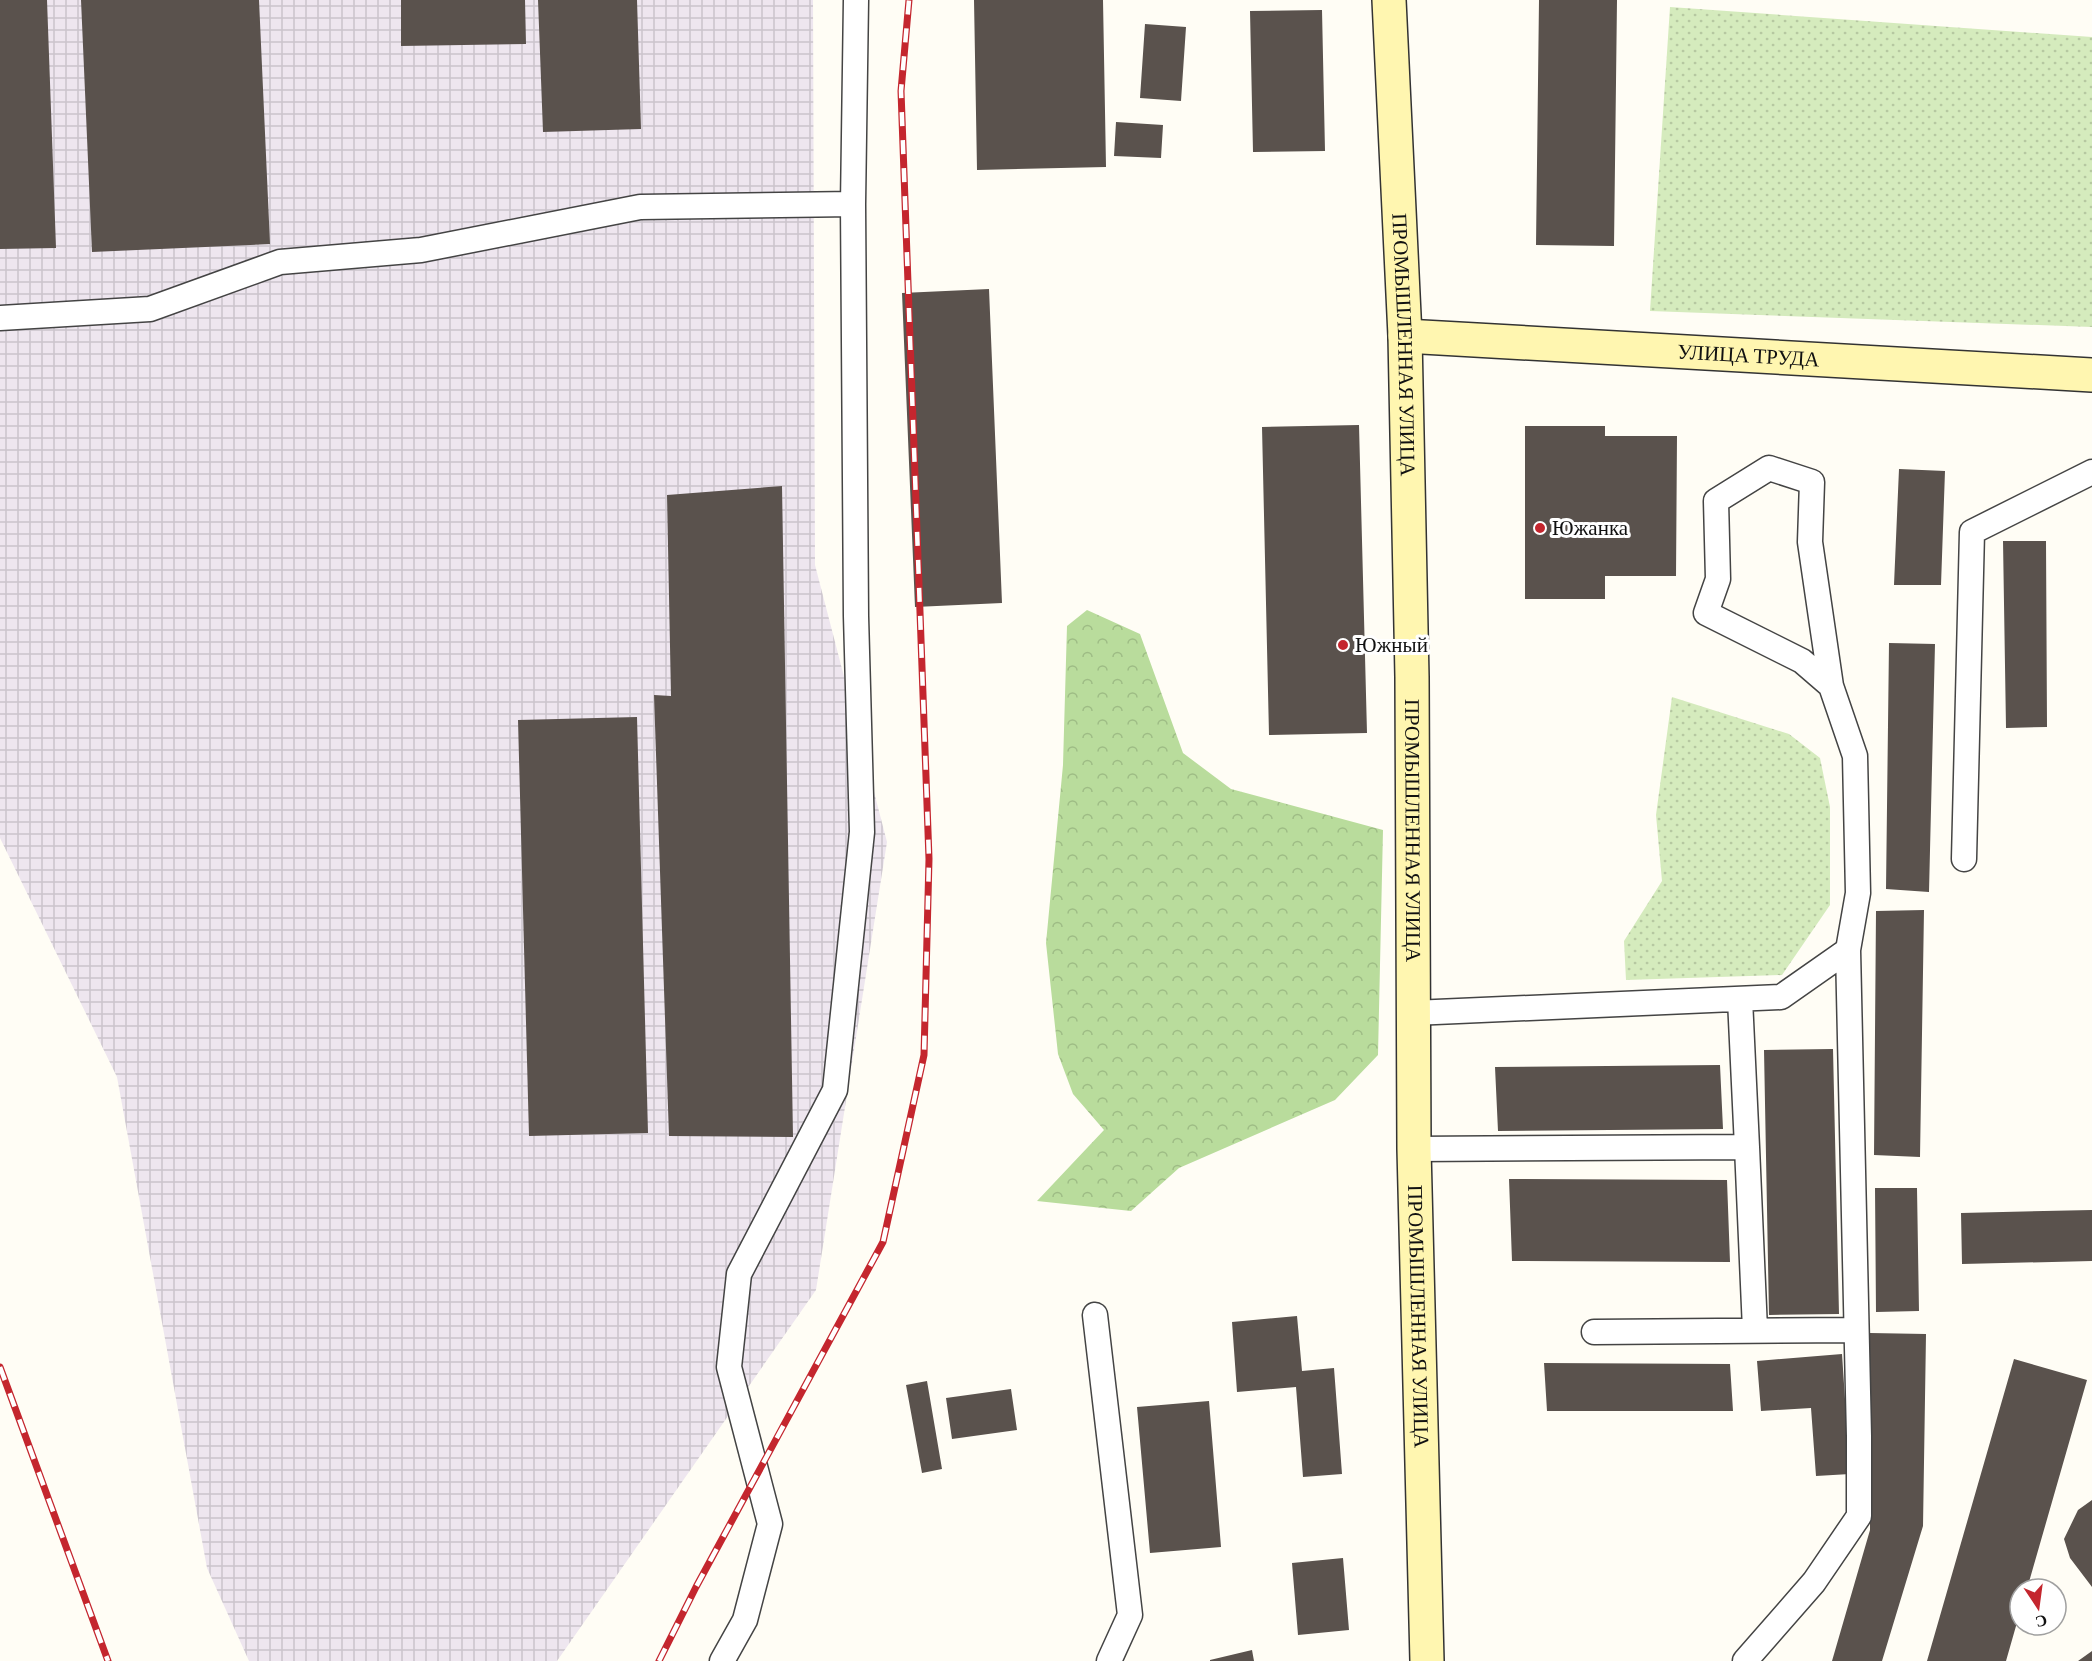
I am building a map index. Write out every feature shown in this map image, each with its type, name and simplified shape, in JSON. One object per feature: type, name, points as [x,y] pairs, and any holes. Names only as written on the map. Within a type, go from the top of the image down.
[{"type":"main road","name":"ПРОМЫШЛЕННАЯ УЛИЦА","points":[[1389,0],[1405,336],[1412,676],[1414,1149],[1427,1661]]},
{"type":"main road","name":"УЛИЦА ТРУДА","points":[[1405,336],[2092,375]]},
{"type":"lane","points":[[735,1661],[770,1524],[729,1367],[739,1274],[835,1090],[862,832],[856,616],[854,204],[856,0]]},
{"type":"lane","points":[[0,318],[150,309],[280,262],[421,250],[640,207],[854,204]]},
{"type":"lane","points":[[1745,1661],[1814,1582],[1859,1516],[1848,950],[1858,893],[1855,756],[1831,686],[1810,542],[1812,482],[1769,468],[1716,501],[1718,579],[1706,613],[1802,662],[1831,686]]},
{"type":"lane","points":[[1964,859],[1972,532],[2092,472]]},
{"type":"lane","points":[[1413,1013],[1780,997],[1848,950]]},
{"type":"lane","points":[[1740,999],[1755,1330]]},
{"type":"lane","points":[[1414,1149],[1747,1147]]},
{"type":"lane","points":[[1095,1315],[1130,1615],[1109,1661]]},
{"type":"lane","points":[[1594,1332],[1857,1330]]},
{"type":"lane","points":[[722,1661],[745,1620]]},
{"type":"shaded area","points":[[0,0],[813,0],[815,565],[887,842],[816,1290],[557,1661],[249,1661],[207,1568],[117,1077],[0,838]]},
{"type":"green space","points":[[1670,7],[2092,37],[2092,327],[1650,311]]},
{"type":"green space","points":[[1087,610],[1140,634],[1183,753],[1231,789],[1383,830],[1378,1055],[1335,1100],[1179,1168],[1131,1211],[1037,1201],[1104,1130],[1073,1094],[1058,1054],[1046,943],[1063,765],[1067,626]]},
{"type":"green space","points":[[1672,697],[1789,734],[1820,758],[1830,807],[1830,905],[1782,975],[1626,980],[1624,941],[1662,881],[1656,815]]},
{"type":"building","points":[[0,0],[47,0],[56,248],[0,249]]},
{"type":"building","points":[[81,0],[259,0],[270,244],[92,252]]},
{"type":"building","points":[[401,0],[525,0],[526,44],[401,46]]},
{"type":"building","points":[[538,0],[637,0],[641,129],[543,132]]},
{"type":"building","points":[[974,0],[1103,0],[1106,167],[977,170]]},
{"type":"building","points":[[1539,0],[1617,0],[1614,246],[1536,245]]},
{"type":"building","points":[[1322,10],[1325,151],[1253,152],[1250,11]]},
{"type":"building","points":[[1145,24],[1186,27],[1181,101],[1140,98]]},
{"type":"building","points":[[1116,122],[1163,125],[1161,158],[1114,156]]},
{"type":"building","points":[[989,289],[1002,603],[915,607],[902,293]]},
{"type":"building","points":[[1359,425],[1367,733],[1269,735],[1262,427]]},
{"type":"building","points":[[1525,426],[1605,426],[1605,436],[1677,436],[1676,576],[1605,576],[1605,599],[1525,599]]},
{"type":"building","points":[[1899,469],[1945,471],[1941,585],[1894,585]]},
{"type":"building","points":[[782,486],[793,1137],[669,1136],[654,695],[671,696],[667,495]]},
{"type":"building","points":[[2003,541],[2046,541],[2047,727],[2006,728]]},
{"type":"building","points":[[1889,643],[1935,644],[1929,892],[1886,889]]},
{"type":"building","points":[[637,717],[648,1133],[529,1136],[518,720]]},
{"type":"building","points":[[1924,910],[1920,1157],[1874,1155],[1876,911]]},
{"type":"building","points":[[1833,1049],[1839,1314],[1769,1315],[1764,1050]]},
{"type":"building","points":[[1720,1065],[1723,1129],[1498,1131],[1495,1067]]},
{"type":"building","points":[[1509,1179],[1727,1180],[1730,1262],[1512,1261]]},
{"type":"building","points":[[1875,1188],[1917,1188],[1919,1311],[1876,1312]]},
{"type":"building","points":[[2092,1210],[2092,1261],[1962,1264],[1961,1213]]},
{"type":"building","points":[[1297,1316],[1302,1371],[1334,1368],[1342,1474],[1303,1477],[1296,1387],[1237,1392],[1232,1322]]},
{"type":"building","points":[[1870,1333],[1926,1334],[1923,1526],[1882,1661],[1832,1661],[1870,1530]]},
{"type":"building","points":[[1842,1354],[1850,1474],[1816,1476],[1811,1408],[1761,1411],[1757,1361]]},
{"type":"building","points":[[2014,1359],[2087,1380],[2030,1577],[2008,1577],[2008,1637],[2013,1637],[2006,1661],[1927,1661]]},
{"type":"building","points":[[1544,1363],[1730,1364],[1733,1411],[1547,1411]]},
{"type":"building","points":[[927,1381],[942,1469],[922,1473],[906,1385]]},
{"type":"building","points":[[1011,1389],[1017,1430],[952,1439],[946,1398]]},
{"type":"building","points":[[1209,1401],[1221,1547],[1150,1553],[1137,1407]]},
{"type":"building","points":[[2092,1500],[2092,1587],[2070,1558],[2064,1539],[2078,1510]]},
{"type":"building","points":[[1343,1558],[1349,1630],[1298,1635],[1292,1563]]},
{"type":"building","points":[[1252,1650],[1254,1661],[1210,1661],[1210,1660]]},
{"type":"building","points":[[2092,1651],[2092,1661],[2078,1661]]},
{"type":"railway","points":[[659,1661],[696,1587],[883,1242],[924,1055],[929,859],[901,91],[909,0]]},
{"type":"railway","points":[[0,1367],[108,1661]]},
{"type":"place","name":"Южанка","points":[[1540,528]]},
{"type":"place","name":"Южный","points":[[1343,645]]}]
